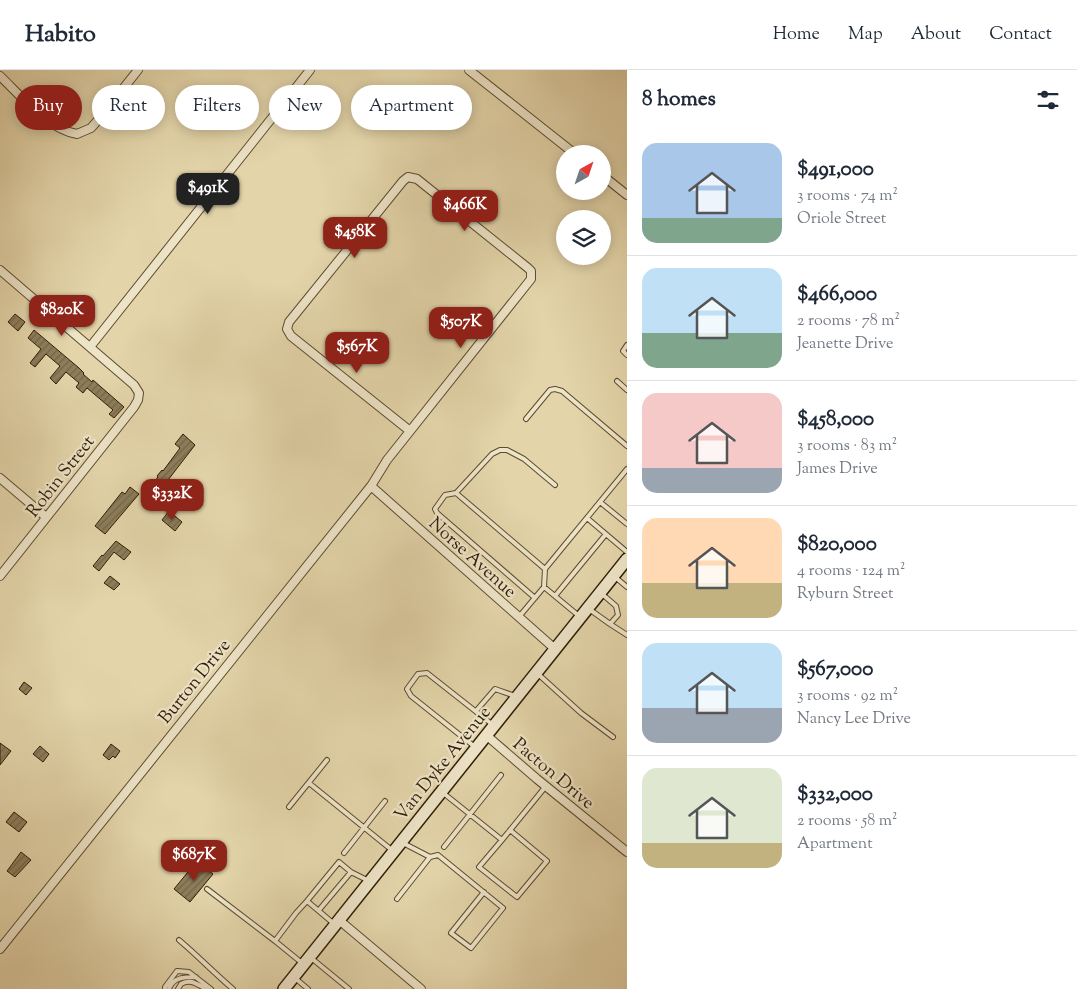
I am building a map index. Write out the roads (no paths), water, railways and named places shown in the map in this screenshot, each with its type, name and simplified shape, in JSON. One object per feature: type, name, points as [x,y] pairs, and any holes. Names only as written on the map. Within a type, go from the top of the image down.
[{"type":"main road","name":"Van Dyke Avenue","points":[[284,989],[627,559]]},
{"type":"street","points":[[0,76],[57,128],[77,134],[90,128],[98,120],[138,70]]},
{"type":"street","points":[[0,270],[90,346],[310,70]]},
{"type":"street","points":[[469,70],[564,145]]},
{"type":"street","name":"Burton Drive","points":[[0,949],[371,486],[387,460],[410,432],[529,282],[532,275],[528,268],[416,179],[408,177],[289,322],[287,329],[291,336],[410,432]]},
{"type":"street","points":[[611,183],[627,195]]},
{"type":"street","name":"Robin Street","points":[[0,576],[138,400],[139,393],[134,385],[90,346]]},
{"type":"street","points":[[0,478],[46,517]]},
{"type":"street","name":"Norse Avenue","points":[[371,486],[555,649]]},
{"type":"street","name":"Pacton Drive","points":[[486,735],[627,852]]},
{"type":"street","points":[[337,922],[421,989]]},
{"type":"lane","points":[[627,345],[623,351],[627,355]]},
{"type":"lane","points":[[617,381],[627,390]]},
{"type":"lane","points":[[526,419],[550,390],[555,389],[562,391],[627,446]]},
{"type":"lane","points":[[535,598],[437,513],[435,509],[445,495],[456,493],[492,454],[500,450],[515,454],[524,459],[555,485]]},
{"type":"lane","points":[[518,618],[544,587],[545,569],[627,469]]},
{"type":"lane","points":[[456,493],[545,569]]},
{"type":"lane","points":[[600,502],[627,524]]},
{"type":"lane","points":[[587,518],[627,552]]},
{"type":"lane","points":[[555,596],[606,534]]},
{"type":"lane","points":[[614,576],[627,587]]},
{"type":"lane","points":[[544,587],[555,596],[584,612],[605,620],[627,635]]},
{"type":"lane","points":[[600,592],[616,606],[618,615],[610,624]]},
{"type":"lane","points":[[537,672],[581,713],[613,737]]},
{"type":"lane","points":[[476,748],[411,696],[407,688],[418,674],[427,673],[494,725]]},
{"type":"lane","points":[[476,711],[495,688],[517,696]]},
{"type":"lane","points":[[289,807],[328,760]]},
{"type":"lane","points":[[444,847],[501,775]]},
{"type":"lane","points":[[309,783],[393,852]]},
{"type":"lane","points":[[510,830],[548,860],[517,898],[479,867],[546,786]]},
{"type":"lane","points":[[441,792],[502,840]]},
{"type":"lane","points":[[344,853],[385,801]]},
{"type":"lane","points":[[401,842],[430,858]]},
{"type":"lane","points":[[397,899],[430,858],[438,855],[484,892],[503,908],[470,948],[451,933],[484,892]]},
{"type":"lane","points":[[275,941],[296,913],[340,862],[351,872],[369,881]]},
{"type":"lane","points":[[319,910],[351,872]]},
{"type":"lane","points":[[207,889],[275,941],[349,989]]},
{"type":"lane","points":[[307,901],[337,922]]},
{"type":"lane","points":[[179,940],[233,989]]},
{"type":"lane","points":[[165,989],[164,987],[177,971],[189,972],[211,989]]},
{"type":"lane","points":[[170,989],[173,982],[177,979],[196,977]]},
{"type":"lane","points":[[293,977],[308,989]]},
{"type":"lane","points":[[178,989],[181,984],[187,981],[194,982],[206,989]]}]
